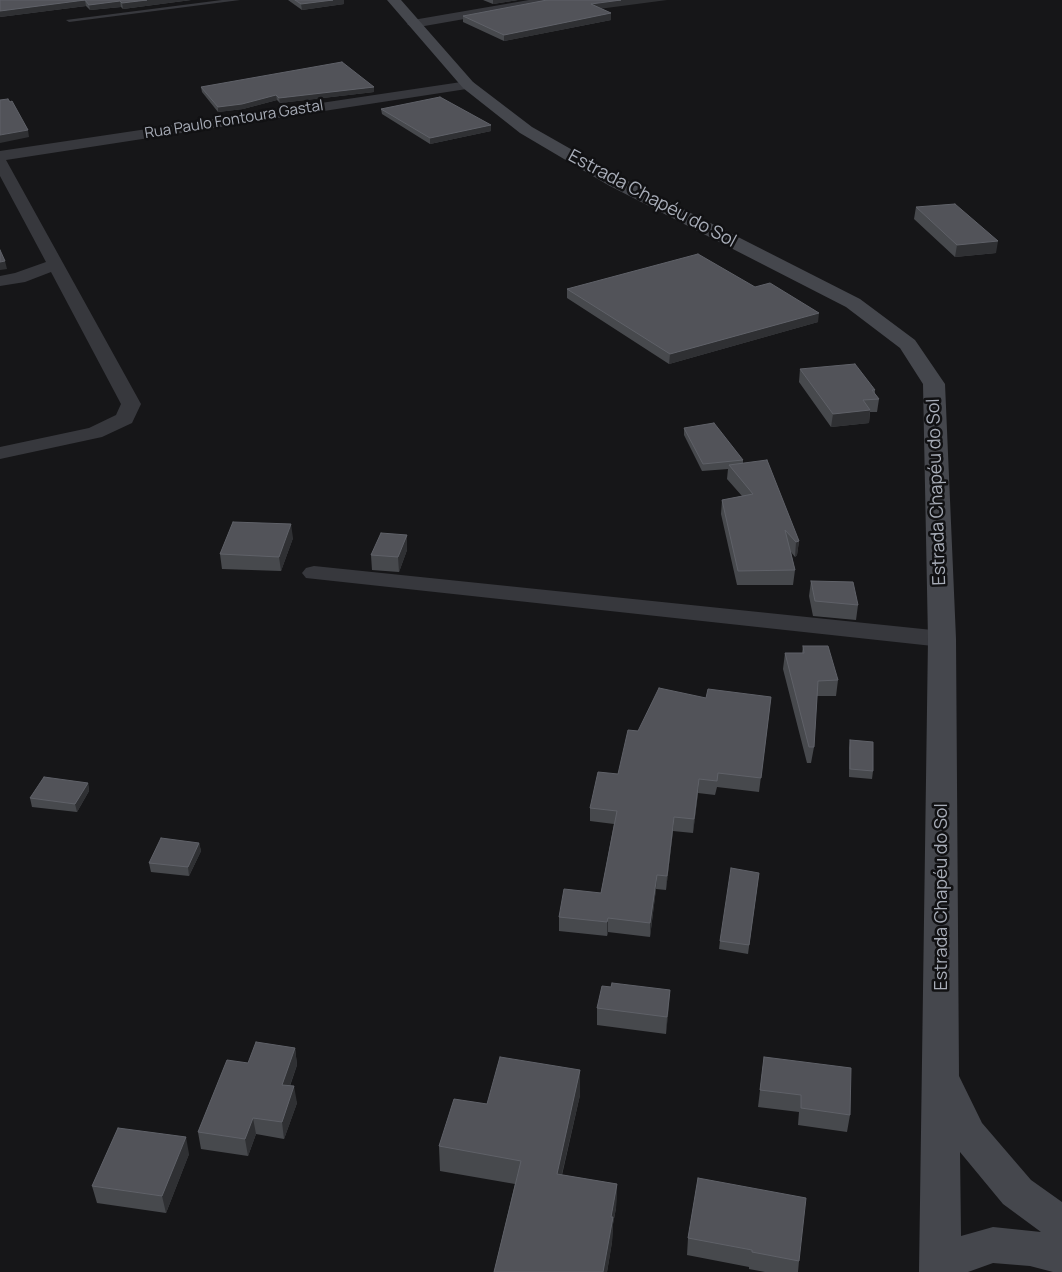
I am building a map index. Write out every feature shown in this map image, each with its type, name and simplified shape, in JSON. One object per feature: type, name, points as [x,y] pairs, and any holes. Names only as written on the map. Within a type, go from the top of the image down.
[{"type":"main road","name":"Estrada Chapéu do Sol","points":[[394,0],[413,24],[468,84],[526,130],[614,182],[853,303],[908,344],[934,384],[942,639],[942,1270]]},
{"type":"main road","points":[[941,1078],[968,1134],[1017,1192],[1062,1225]]},
{"type":"main road","points":[[942,1270],[964,1253],[993,1245],[1030,1248],[1062,1256]]},
{"type":"street","points":[[413,24],[550,0]]},
{"type":"street","name":"Rua Paulo Fontoura Gastal","points":[[0,156],[468,84]]},
{"type":"street","points":[[0,162],[54,266],[130,404],[125,419],[95,433],[0,453]]},
{"type":"street","points":[[0,281],[19,278],[54,266]]},
{"type":"street","points":[[314,573],[942,639]]},
{"type":"lane","points":[[69,20],[237,0]]},
{"type":"building","points":[[0,0],[85,0],[0,11]]},
{"type":"building","points":[[85,0],[147,0],[89,5]]},
{"type":"building","points":[[295,0],[333,0],[301,4]]},
{"type":"building","points":[[547,0],[621,0],[591,4],[611,13],[504,35],[463,16]]},
{"type":"building","points":[[342,62],[374,87],[279,98],[276,95],[242,104],[218,107],[201,87]]},
{"type":"building","points":[[440,97],[491,125],[430,138],[381,109]]},
{"type":"building","points":[[8,99],[10,102],[12,101],[28,130],[0,135],[0,100]]},
{"type":"building","points":[[955,204],[998,241],[957,245],[916,207]]},
{"type":"building","points":[[0,250],[5,261],[0,262]]},
{"type":"building","points":[[698,254],[755,287],[770,283],[819,313],[670,354],[567,289]]},
{"type":"building","points":[[855,364],[875,390],[872,390],[879,399],[863,400],[870,410],[833,414],[800,369]]},
{"type":"building","points":[[714,423],[743,460],[703,464],[684,428]]},
{"type":"building","points":[[767,460],[799,541],[796,542],[785,530],[795,570],[738,571],[722,500],[753,494],[729,465]]},
{"type":"building","points":[[233,522],[291,524],[279,557],[220,554]]},
{"type":"building","points":[[381,533],[407,535],[398,557],[371,555]]},
{"type":"building","points":[[811,581],[853,582],[858,605],[815,601]]},
{"type":"building","points":[[803,646],[828,646],[838,680],[818,681],[814,747],[809,747],[785,653],[804,653]]},
{"type":"building","points":[[659,688],[706,698],[708,689],[771,697],[761,778],[718,773],[717,781],[699,779],[694,819],[674,817],[667,876],[657,875],[650,923],[608,918],[607,922],[559,917],[564,889],[601,893],[617,811],[590,808],[598,772],[618,774],[628,730],[638,731]]},
{"type":"building","points":[[850,740],[873,742],[873,771],[850,769]]},
{"type":"building","points":[[44,777],[88,783],[75,804],[30,798]]},
{"type":"building","points":[[161,838],[199,843],[188,867],[149,863]]},
{"type":"building","points":[[731,868],[759,873],[749,945],[720,941]]},
{"type":"building","points":[[612,983],[670,990],[667,1017],[597,1008],[602,986],[611,987]]},
{"type":"building","points":[[256,1042],[295,1048],[282,1085],[294,1086],[282,1122],[253,1118],[245,1139],[198,1132],[227,1060],[248,1063]]},
{"type":"building","points":[[500,1057],[580,1070],[557,1174],[617,1184],[603,1272],[494,1272],[521,1161],[439,1146],[454,1099],[487,1104]]},
{"type":"building","points":[[764,1057],[851,1068],[850,1115],[801,1108],[801,1095],[760,1090]]},
{"type":"building","points":[[118,1128],[186,1137],[162,1196],[92,1186]]},
{"type":"building","points":[[698,1178],[806,1198],[799,1261],[688,1238]]}]
